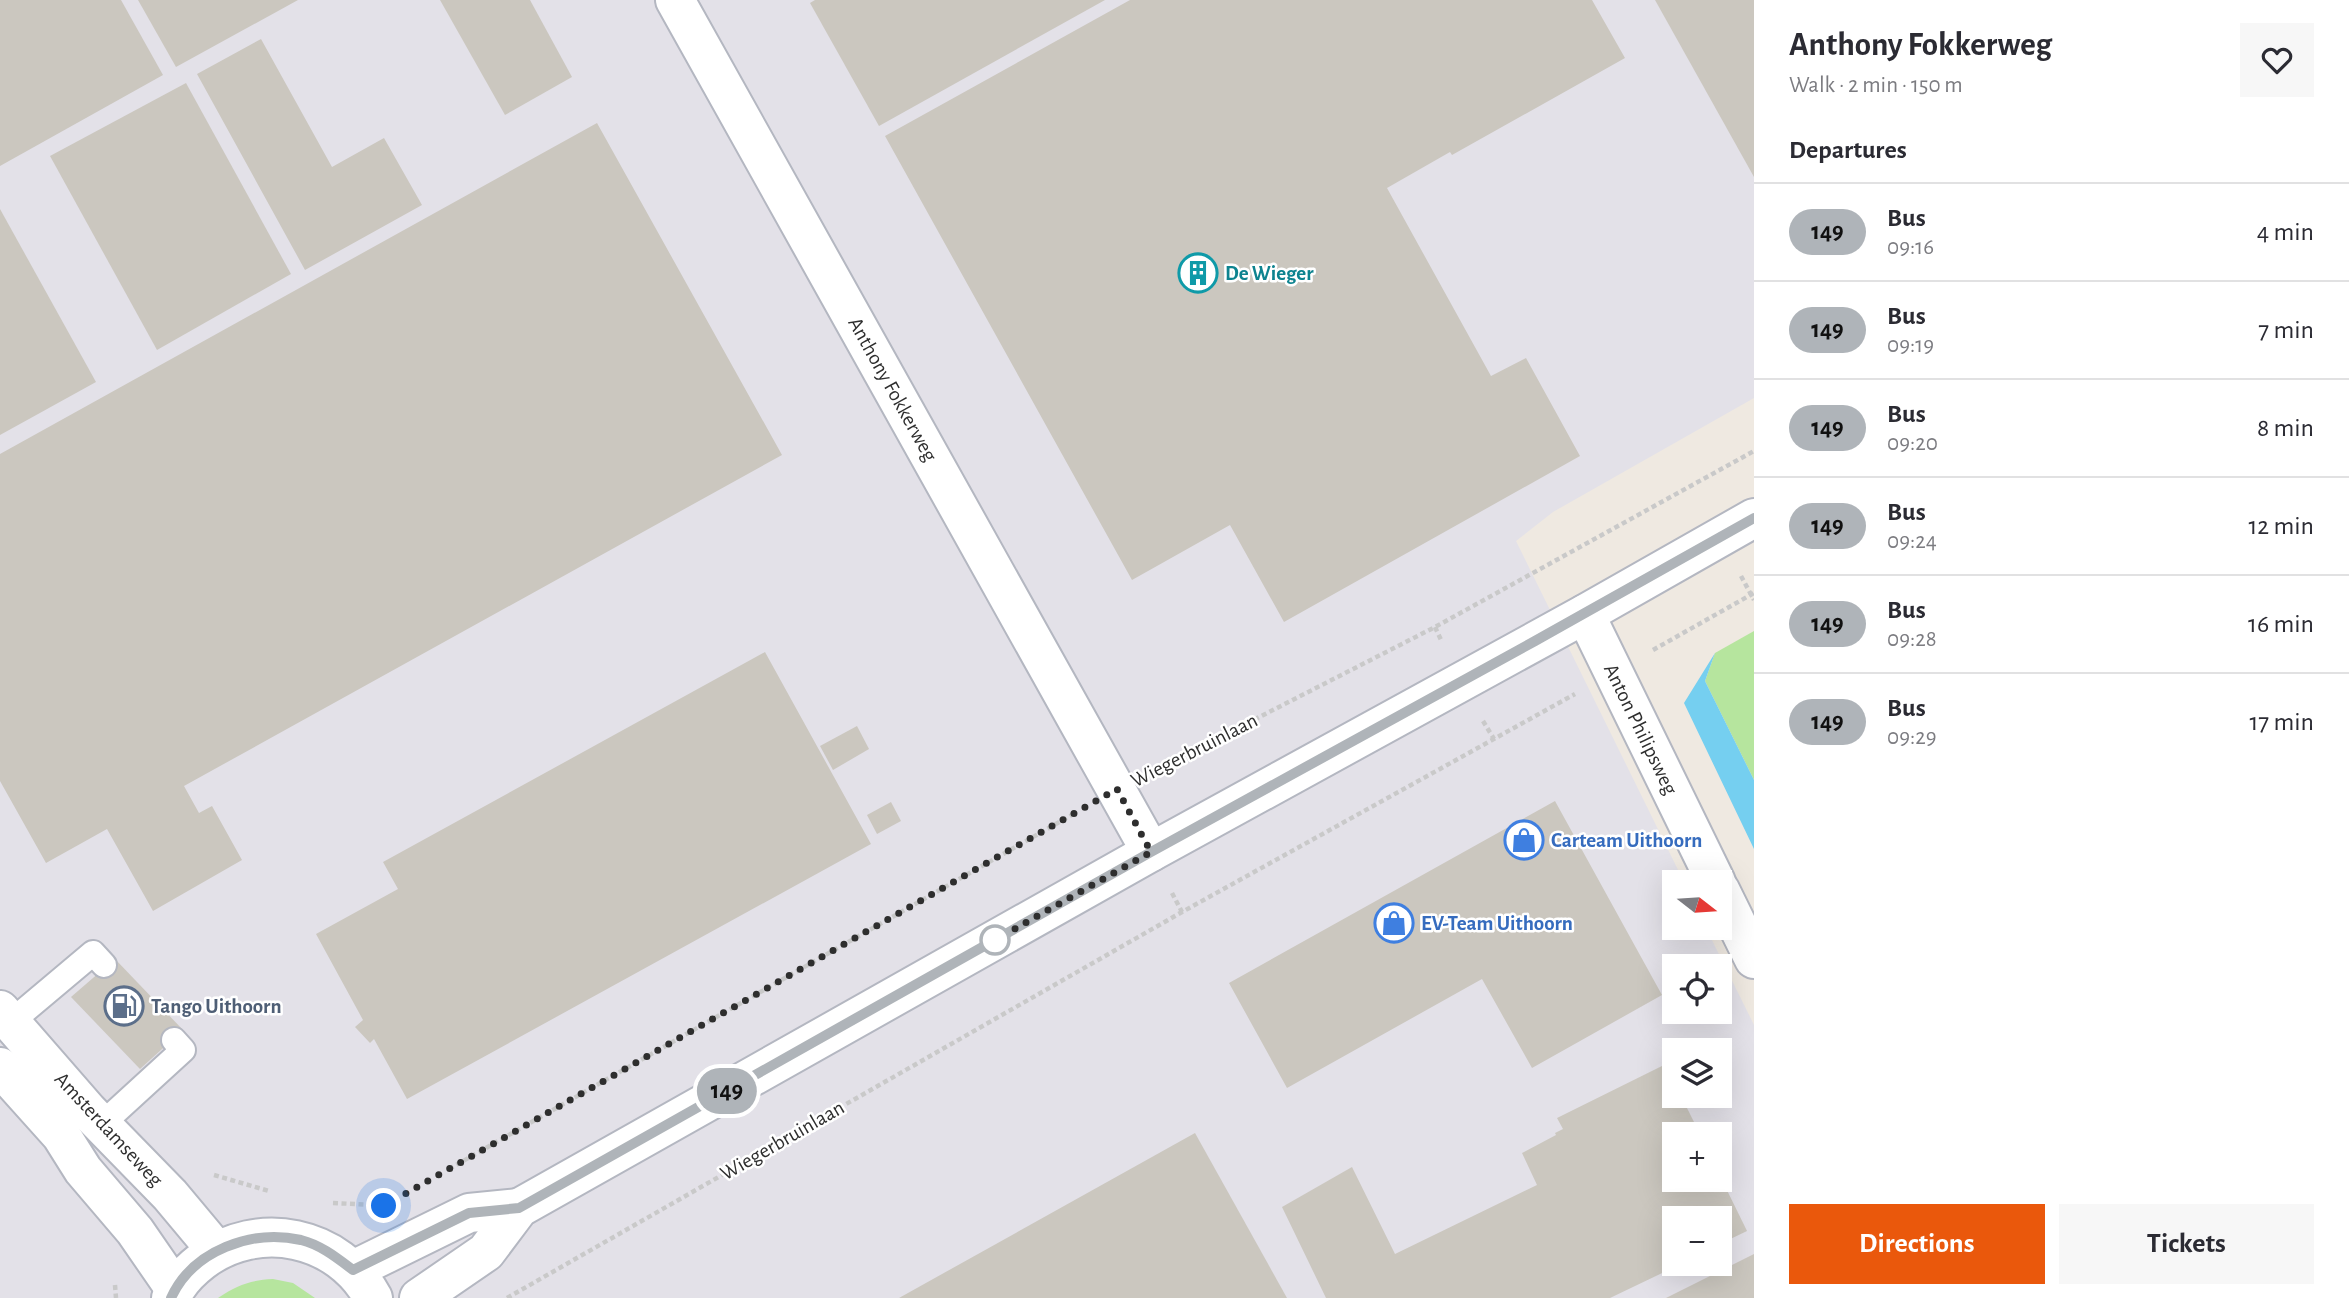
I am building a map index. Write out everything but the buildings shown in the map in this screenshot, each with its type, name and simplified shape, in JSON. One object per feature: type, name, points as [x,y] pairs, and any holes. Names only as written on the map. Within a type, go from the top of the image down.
[{"type":"street","name":"Anthony Fokkerweg","points":[[675,0],[1151,852]]},
{"type":"street","points":[[173,1293],[194,1267],[216,1250],[245,1240],[273,1236],[303,1240],[330,1252],[363,1284],[469,1213],[519,1208],[1151,852],[1754,518]]},
{"type":"street","name":"Anton Philipsweg","points":[[1584,614],[1710,870]]},
{"type":"street","points":[[1732,914],[1754,959]]},
{"type":"street","name":"Amsterdamseweg","points":[[6,1016],[101,1125],[170,1195],[216,1250]]},
{"type":"street","name":"Amsterdamseweg","points":[[0,1067],[61,1135],[83,1170],[135,1231],[173,1293]]},
{"type":"street","points":[[419,1298],[486,1252],[519,1208]]},
{"type":"lane","points":[[6,1016],[75,980],[93,953],[104,965]]},
{"type":"lane","points":[[101,1125],[156,1067],[183,1050],[174,1040]]},
{"type":"path","name":"Wiegerbruinlaan","points":[[444,1172],[1117,789],[1435,627],[1754,451]]},
{"type":"path","name":"Wiegerbruinlaan","points":[[507,1298],[1182,912],[1754,593]]},
{"type":"shaded area","points":[[0,0],[1754,0],[1754,398],[1553,512],[1516,541],[1678,870],[1662,870],[1662,940],[1712,940],[1719,954],[1662,954],[1662,1024],[1732,1024],[1732,981],[1754,1025],[1754,1298],[0,1298]]},
{"type":"green space","points":[[1754,631],[1754,780],[1705,681],[1715,653]]},
{"type":"green space","points":[[273,1279],[293,1283],[315,1298],[218,1298],[244,1284]]},
{"type":"water","points":[[1715,653],[1705,681],[1754,780],[1754,849],[1684,703]]},
{"type":"bus line","name":"149","points":[[171,1298],[175,1289],[194,1267],[216,1250],[245,1240],[273,1236],[303,1240],[330,1252],[353,1270],[469,1213],[519,1208],[1151,852],[1754,518]]},
{"type":"place","name":"De Wieger","points":[[1198,273]]},
{"type":"place","name":"Carteam Uithoorn","points":[[1524,840]]},
{"type":"place","name":"EV-Team Uithoorn","points":[[1394,923]]},
{"type":"place","name":"Tango Uithoorn","points":[[124,1006]]},
{"type":"route","points":[[384,1206],[1117,789],[1151,852],[995,940]]}]
